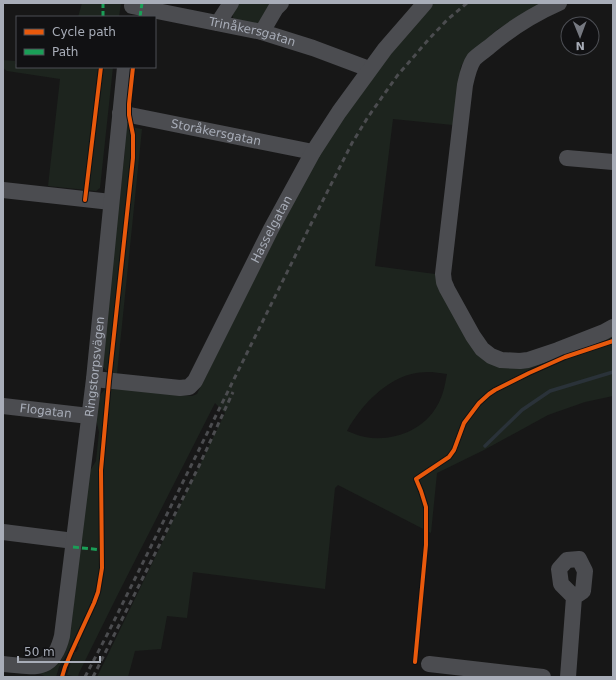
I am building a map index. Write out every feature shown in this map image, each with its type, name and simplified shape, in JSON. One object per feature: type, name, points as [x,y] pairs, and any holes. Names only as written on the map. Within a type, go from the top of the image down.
[{"type":"street","points":[[218,24],[231,3]]},
{"type":"street","points":[[262,32],[276,8],[281,3]]},
{"type":"street","name":"Hasselgatan","points":[[94,379],[180,388],[189,387],[195,381],[271,228],[313,152],[339,112],[384,49],[425,3]]},
{"type":"street","points":[[559,3],[542,11],[495,42],[474,59],[469,68],[464,85],[443,279],[473,336],[490,356],[501,360],[528,360],[558,350],[613,327]]},
{"type":"street","name":"Trinåkersgatan","points":[[132,9],[262,32],[313,48],[370,69]]},
{"type":"street","name":"Ringstorpsvägen","points":[[3,664],[41,666],[48,662],[56,654],[62,636],[94,379],[125,68]]},
{"type":"street","name":"Storåkersgatan","points":[[120,113],[313,152]]},
{"type":"street","points":[[567,158],[613,162]]},
{"type":"street","points":[[3,190],[111,202]]},
{"type":"street","name":"Flogatan","points":[[3,406],[89,416]]},
{"type":"street","points":[[3,532],[74,540]]},
{"type":"street","points":[[568,677],[574,597]]},
{"type":"street","points":[[429,664],[543,677]]},
{"type":"shaded area","points":[[82,3],[121,3],[119,16],[78,16]]},
{"type":"shaded area","points":[[236,3],[278,3],[262,26],[233,18],[232,9]]},
{"type":"shaded area","points":[[434,3],[546,3],[498,29],[469,55],[461,66],[453,125],[393,119],[375,266],[435,274],[498,367],[613,333],[613,396],[585,402],[548,415],[484,450],[437,473],[431,533],[338,485],[335,488],[325,589],[193,572],[187,618],[167,616],[161,649],[135,651],[128,677],[97,677],[225,413],[215,403],[117,596],[78,677],[67,675],[74,651],[76,652],[79,647],[77,646],[90,618],[85,616],[67,654],[59,667],[56,677],[47,677],[40,674],[40,672],[54,666],[61,660],[67,647],[71,629],[88,474],[96,461],[99,432],[96,419],[97,402],[101,394],[105,389],[114,388],[192,396],[197,394],[300,185],[356,94]],"holes":[[[420,372],[447,374],[445,386],[437,406],[431,415],[415,428],[406,433],[386,438],[365,437],[347,431],[367,403],[376,394],[395,381],[405,376]]]},
{"type":"shaded area","points":[[3,60],[15,61],[16,68],[113,68],[100,188],[96,191],[48,186],[60,79],[7,71],[3,68]]},
{"type":"shaded area","points":[[128,121],[130,122],[131,127],[142,129],[117,374],[108,373],[103,367],[107,307],[125,150],[124,129]]},
{"type":"waterway","points":[[485,446],[522,410],[550,391],[613,372]]},
{"type":"railway","points":[[85,677],[352,143],[368,117],[397,76],[447,20],[467,3]]},
{"type":"railway","points":[[93,677],[198,468],[233,392]]},
{"type":"marked path","points":[[103,3],[103,16]]},
{"type":"marked path","points":[[140,16],[142,3]]},
{"type":"marked path","points":[[73,547],[102,550]]},
{"type":"cycle path","points":[[85,200],[101,68]]},
{"type":"cycle path","points":[[62,677],[71,653],[94,603],[98,592],[102,568],[101,470],[133,158],[133,135],[129,115],[133,68]]},
{"type":"cycle path","points":[[415,662],[426,545],[426,507],[416,479],[449,457],[454,450],[464,423],[479,403],[489,394],[529,373],[565,357],[613,341]]}]
